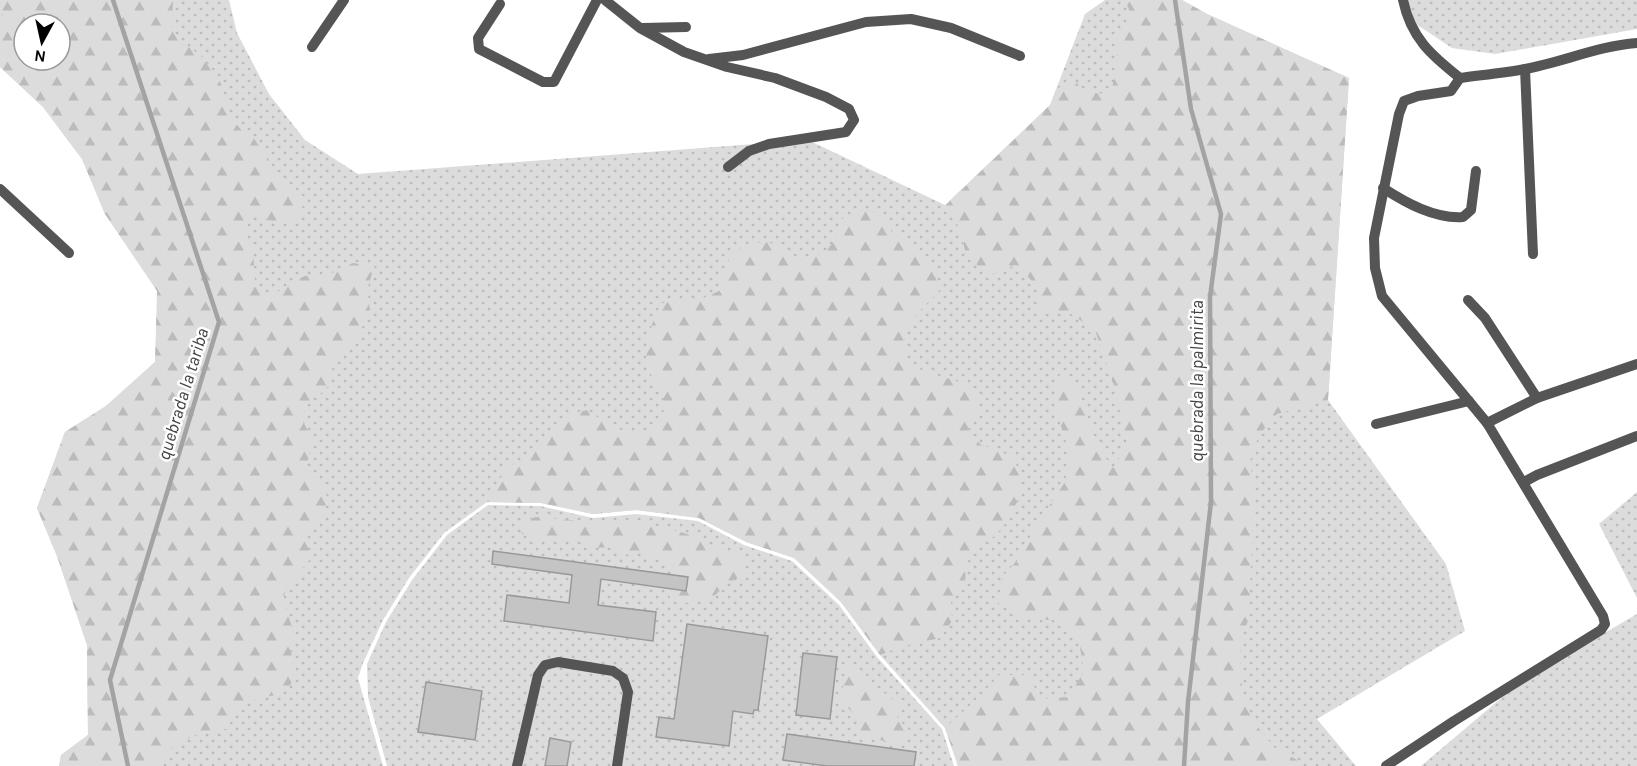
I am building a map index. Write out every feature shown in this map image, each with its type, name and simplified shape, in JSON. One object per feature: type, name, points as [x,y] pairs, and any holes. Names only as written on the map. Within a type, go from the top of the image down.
[{"type":"street","points":[[312,47],[344,0]]},
{"type":"street","points":[[501,4],[478,38],[479,49],[543,82],[554,82],[597,0]]},
{"type":"street","points":[[605,0],[640,28],[684,52],[776,78],[826,97],[849,109],[854,120],[846,132],[769,144],[749,151],[728,167]]},
{"type":"street","points":[[1403,0],[1413,32],[1436,59],[1461,78]]},
{"type":"street","points":[[706,59],[743,55],[866,22],[911,19],[951,28],[1020,56]]},
{"type":"street","points":[[640,28],[686,27]]},
{"type":"street","points":[[1386,766],[1601,630],[1605,624],[1603,616],[1487,423],[1382,296],[1375,268],[1374,238],[1399,114],[1404,101],[1451,91],[1461,78],[1525,69],[1609,47],[1637,43]]},
{"type":"street","points":[[1525,69],[1533,254]]},
{"type":"street","points":[[1383,188],[1433,213],[1452,218],[1464,217],[1471,210],[1476,171]]},
{"type":"street","points":[[0,189],[69,253]]},
{"type":"street","points":[[1468,300],[1485,318],[1537,398]]},
{"type":"street","points":[[1487,423],[1537,398],[1637,364]]},
{"type":"street","points":[[1376,424],[1469,401]]},
{"type":"street","points":[[1524,482],[1637,436]]},
{"type":"street","points":[[517,766],[538,675],[544,665],[558,662],[613,671],[623,678],[628,692],[617,766]]},
{"type":"green space","points":[[0,0],[229,0],[237,33],[269,94],[305,140],[358,174],[808,140],[945,205],[1050,105],[1085,14],[1105,0],[1182,0],[1207,14],[1349,78],[1328,400],[1446,564],[1465,631],[1317,719],[1356,766],[958,766],[945,728],[880,655],[841,602],[794,558],[746,542],[699,518],[636,510],[593,514],[541,503],[487,502],[444,533],[409,578],[383,620],[363,663],[358,678],[383,766],[59,766],[61,755],[88,735],[87,645],[57,556],[37,508],[65,432],[106,406],[155,362],[158,291],[105,214],[82,159],[43,107],[0,67]]},
{"type":"green space","points":[[0,0],[173,0],[172,30],[180,41],[200,55],[216,74],[234,121],[242,131],[253,137],[275,170],[304,197],[299,215],[293,220],[279,223],[254,212],[247,236],[253,255],[254,278],[261,293],[273,295],[293,281],[305,276],[330,274],[353,263],[375,267],[370,279],[369,309],[365,323],[353,340],[333,360],[331,383],[313,398],[301,418],[313,440],[307,464],[313,475],[324,482],[327,499],[321,516],[306,533],[311,558],[286,589],[283,600],[295,636],[291,648],[293,673],[291,684],[283,693],[250,701],[240,708],[226,729],[205,731],[173,745],[161,766],[59,766],[61,755],[88,735],[87,645],[57,556],[37,508],[65,432],[106,406],[155,362],[157,291],[105,214],[82,159],[43,107],[0,67],[0,23],[3,13]]},
{"type":"green space","points":[[1124,0],[1182,0],[1207,14],[1349,78],[1328,400],[1277,414],[1259,435],[1250,461],[1254,488],[1249,618],[1240,643],[1240,672],[1244,699],[1256,725],[1274,747],[1297,760],[1299,766],[958,766],[945,728],[999,675],[1027,675],[1042,699],[1068,697],[1084,672],[1079,641],[1053,620],[1024,619],[998,604],[1002,577],[1021,556],[1033,530],[1065,482],[1070,455],[1053,400],[1060,374],[1080,393],[1097,445],[1113,468],[1127,445],[1115,388],[1095,330],[1071,314],[1039,314],[1037,286],[1016,265],[990,275],[967,257],[959,228],[946,205],[1050,105],[1056,90],[1071,78],[1089,92],[1111,93],[1117,65],[1118,36],[1126,23],[1129,9]]},
{"type":"green space","points":[[1405,0],[1637,0],[1637,29],[1495,54],[1452,48],[1407,18]]},
{"type":"green space","points":[[862,208],[881,215],[892,232],[908,243],[936,273],[939,292],[909,325],[904,339],[906,359],[923,371],[960,382],[977,393],[977,412],[968,430],[981,445],[999,450],[1015,460],[1021,481],[1017,502],[1008,520],[996,535],[978,547],[966,564],[965,585],[951,599],[952,621],[940,638],[900,647],[880,655],[841,602],[794,558],[746,542],[699,518],[636,510],[593,514],[541,503],[487,502],[507,467],[526,458],[541,445],[552,429],[568,414],[588,410],[615,428],[631,432],[646,430],[663,420],[664,400],[645,363],[652,324],[662,303],[701,299],[719,291],[723,272],[732,254],[749,243],[769,242],[804,261],[813,257],[830,246],[837,236],[842,219]]},
{"type":"green space","points":[[1637,492],[1637,598],[1599,524]]},
{"type":"green space","points":[[488,505],[540,506],[593,518],[636,514],[698,521],[744,545],[792,561],[839,605],[877,657],[942,729],[954,766],[387,766],[368,697],[367,664],[386,622],[412,580],[447,535]]},
{"type":"green space","points":[[536,517],[617,524],[636,522],[667,528],[697,537],[706,546],[724,549],[745,558],[743,575],[727,584],[713,597],[691,603],[669,601],[674,567],[641,552],[625,555],[609,547],[595,548],[575,540],[559,538],[537,541],[522,534],[520,522]]},
{"type":"green space","points":[[1637,614],[1637,766],[1421,766],[1519,683]]},
{"type":"green space","points":[[846,665],[862,670],[873,684],[902,707],[897,718],[911,732],[900,747],[881,740],[859,737],[857,717],[841,701]]},
{"type":"building","points":[[493,551],[688,577],[686,591],[601,579],[598,605],[656,612],[653,641],[504,621],[507,595],[569,603],[572,575],[492,564]]},
{"type":"building","points":[[687,624],[768,636],[758,710],[754,710],[753,714],[733,711],[729,746],[656,737],[659,717],[674,719]]},
{"type":"building","points":[[803,653],[837,657],[830,719],[796,715]]},
{"type":"building","points":[[426,682],[482,691],[475,740],[418,732]]},
{"type":"building","points":[[787,734],[916,752],[914,766],[827,766],[783,760]]},
{"type":"building","points":[[550,738],[571,742],[567,766],[545,766]]},
{"type":"waterway","name":"quebrada la tariba","points":[[113,0],[219,322],[110,680],[128,766]]},
{"type":"waterway","name":"quebrada la palmirita","points":[[1175,0],[1191,109],[1221,214],[1210,297],[1211,502],[1188,702],[1184,766]]}]
